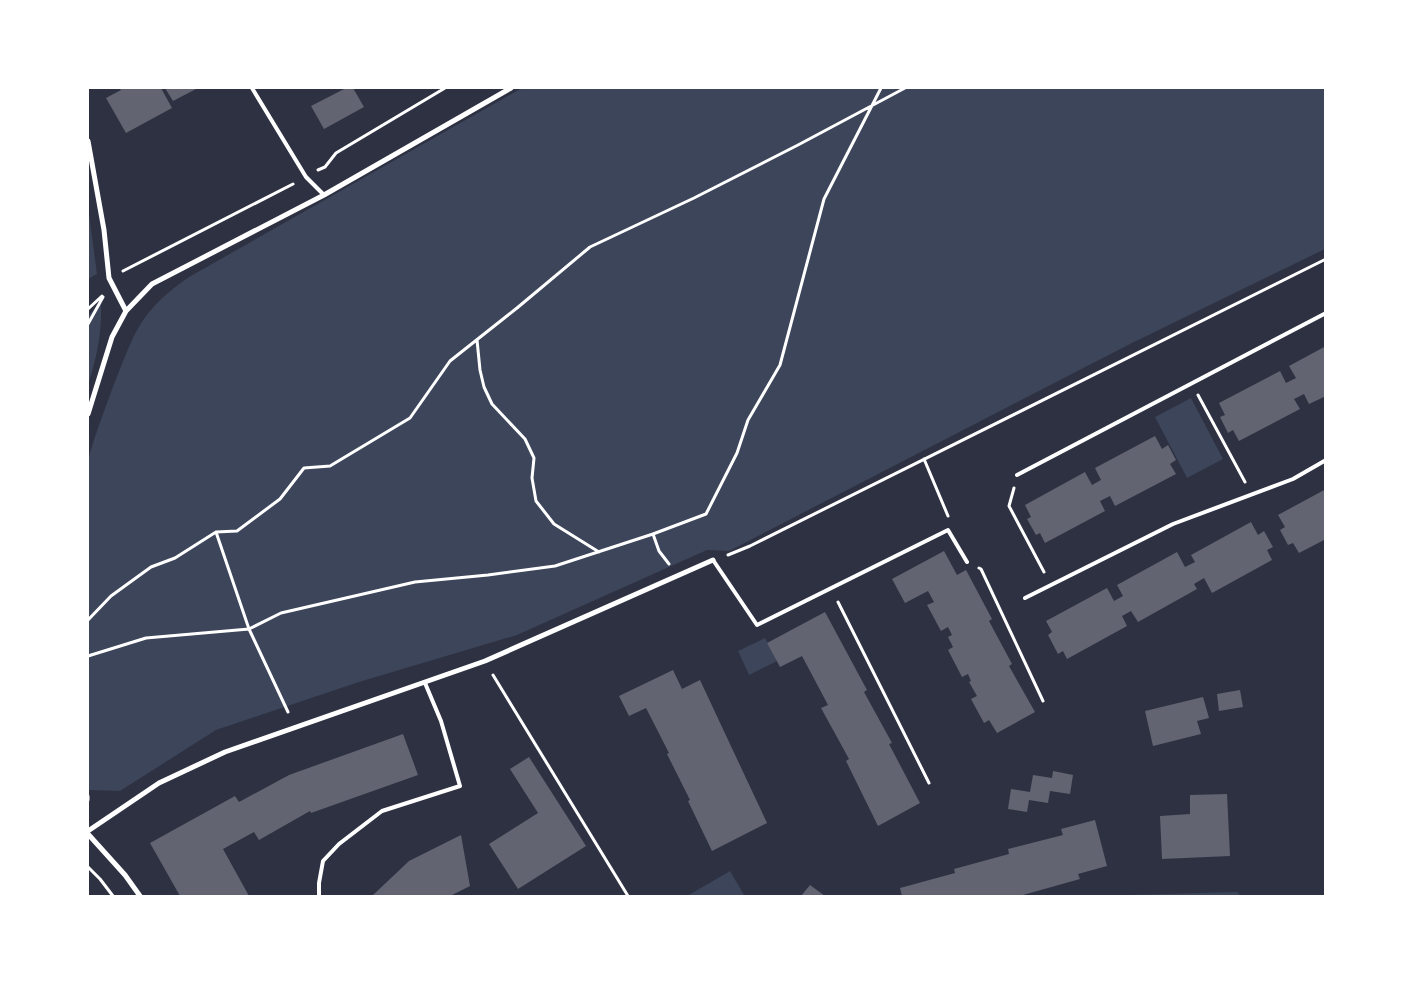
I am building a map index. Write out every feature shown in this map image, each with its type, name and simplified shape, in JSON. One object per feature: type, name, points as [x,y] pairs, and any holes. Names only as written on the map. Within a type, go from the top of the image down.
[{"type":"street","points":[[88,414],[112,337],[126,311],[152,284],[324,195],[511,88]]},
{"type":"street","points":[[88,141],[104,230],[108,278],[126,311]]},
{"type":"street","points":[[140,896],[125,875],[88,832],[159,783],[225,752],[485,661],[713,560]]},
{"type":"lane","points":[[252,88],[306,177],[324,195]]},
{"type":"lane","points":[[1017,475],[1326,314]]},
{"type":"lane","points":[[1025,598],[1173,524],[1293,479],[1326,460]]},
{"type":"lane","points":[[713,560],[757,625],[948,530],[967,562]]},
{"type":"lane","points":[[319,896],[323,861],[339,844],[382,811],[460,786],[441,721],[426,683]]},
{"type":"path","points":[[108,278],[306,177],[325,166],[336,153],[444,88]]},
{"type":"path","points":[[88,656],[146,638],[249,629],[281,613],[415,582],[555,566],[599,553],[706,514],[738,453],[748,420],[780,365],[824,199],[881,88]]},
{"type":"path","points":[[88,620],[111,596],[151,567],[175,558],[216,532],[237,530],[280,499],[304,468],[330,466],[410,418],[450,361],[590,247],[711,189],[905,88]]},
{"type":"path","points":[[713,560],[750,546],[1326,259]]},
{"type":"path","points":[[88,309],[104,294],[88,324]]},
{"type":"path","points":[[478,340],[480,370],[484,387],[492,404],[525,439],[534,458],[532,478],[536,501],[554,524],[599,553]]},
{"type":"path","points":[[1192,383],[1252,494]]},
{"type":"path","points":[[924,459],[948,518],[948,530]]},
{"type":"path","points":[[1017,475],[1009,506],[1051,585]]},
{"type":"path","points":[[216,532],[249,629],[288,712]]},
{"type":"path","points":[[653,534],[659,551],[673,568]]},
{"type":"path","points":[[967,562],[981,569],[1043,701]]},
{"type":"path","points":[[831,588],[929,783]]},
{"type":"path","points":[[485,661],[628,896]]},
{"type":"path","points":[[88,868],[100,879],[113,896]]},
{"type":"shaded area","points":[[522,88],[1325,88],[1325,249],[1130,344],[729,551],[707,550],[517,635],[359,682],[216,730],[120,791],[88,790],[88,459],[116,379],[129,346],[141,323],[161,300],[189,277]]},
{"type":"shaded area","points":[[88,207],[97,274],[88,279]]},
{"type":"shaded area","points":[[101,303],[101,325],[98,345],[88,385],[88,316]]},
{"type":"shaded area","points":[[1191,398],[1223,459],[1187,478],[1155,417]]},
{"type":"shaded area","points":[[765,638],[777,661],[749,675],[738,651]]},
{"type":"shaded area","points":[[730,871],[744,895],[687,896]]},
{"type":"shaded area","points":[[1237,892],[1241,896],[1120,896],[1128,895]]},
{"type":"building","points":[[119,88],[161,88],[172,108],[126,133],[106,98],[121,90]]},
{"type":"building","points":[[165,88],[198,88],[173,101]]},
{"type":"building","points":[[346,88],[353,88],[364,107],[324,129],[311,106]]},
{"type":"building","points":[[1326,346],[1326,396],[1309,404],[1304,394],[1294,399],[1300,409],[1239,441],[1233,430],[1228,433],[1220,417],[1225,415],[1219,403],[1280,371],[1286,383],[1296,378],[1289,366]]},
{"type":"building","points":[[1155,436],[1162,449],[1168,445],[1176,460],[1170,464],[1176,474],[1115,506],[1110,496],[1100,501],[1105,511],[1045,543],[1040,533],[1036,535],[1027,519],[1031,517],[1025,505],[1085,472],[1092,485],[1101,480],[1095,468]]},
{"type":"building","points":[[1326,489],[1326,539],[1299,553],[1293,543],[1288,545],[1280,530],[1285,527],[1278,515]]},
{"type":"building","points":[[1251,522],[1258,535],[1264,531],[1273,547],[1267,550],[1272,560],[1212,593],[1204,578],[1194,584],[1197,589],[1138,622],[1131,611],[1122,616],[1127,626],[1067,659],[1063,651],[1058,654],[1048,635],[1052,632],[1046,621],[1107,588],[1114,601],[1123,596],[1117,585],[1177,552],[1185,567],[1195,562],[1191,555]]},
{"type":"building","points":[[944,551],[957,575],[966,570],[992,619],[989,621],[1012,664],[1009,666],[1035,712],[997,733],[989,720],[984,723],[971,699],[977,696],[969,682],[971,681],[968,674],[962,677],[948,650],[953,647],[948,637],[952,635],[948,627],[941,631],[927,605],[934,602],[928,591],[905,603],[892,579]]},
{"type":"building","points":[[825,612],[867,690],[864,692],[892,743],[889,744],[920,803],[878,826],[846,761],[849,759],[821,708],[828,705],[802,656],[780,667],[767,643]]},
{"type":"building","points":[[673,670],[682,689],[700,680],[767,823],[712,851],[688,801],[690,800],[667,754],[669,753],[646,708],[629,716],[619,696]]},
{"type":"building","points":[[1240,690],[1243,707],[1219,711],[1217,694]]},
{"type":"building","points":[[1203,697],[1209,718],[1197,721],[1201,734],[1153,746],[1145,711]]},
{"type":"building","points":[[403,734],[418,775],[311,813],[310,811],[259,840],[254,832],[223,849],[249,896],[180,896],[150,843],[235,796],[239,802],[289,775]]},
{"type":"building","points":[[529,757],[586,846],[518,889],[489,844],[538,813],[510,769]]},
{"type":"building","points":[[1053,771],[1073,775],[1070,794],[1050,791],[1048,803],[1029,800],[1027,812],[1008,809],[1011,789],[1030,792],[1033,775],[1052,778]]},
{"type":"building","points":[[1227,794],[1230,856],[1162,859],[1160,816],[1190,814],[1190,795]]},
{"type":"building","points":[[1095,820],[1107,866],[1078,874],[1080,879],[1023,896],[902,896],[900,888],[955,873],[954,869],[1009,854],[1008,849],[1063,835],[1061,829]]},
{"type":"building","points":[[461,835],[470,886],[450,896],[372,896],[409,861]]},
{"type":"building","points":[[810,885],[825,896],[801,896]]}]
